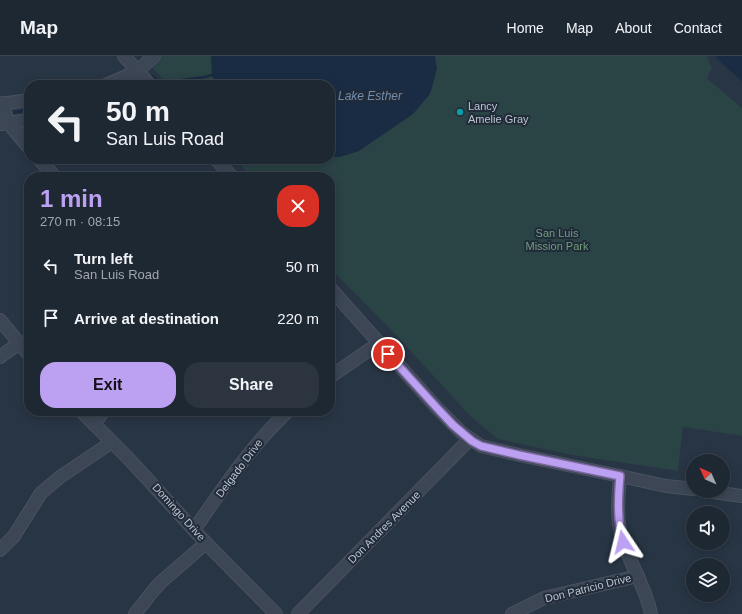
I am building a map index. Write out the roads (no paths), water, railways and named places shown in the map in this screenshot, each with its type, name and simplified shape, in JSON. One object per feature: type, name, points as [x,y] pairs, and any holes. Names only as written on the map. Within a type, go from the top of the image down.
[{"type":"street","points":[[124,56],[146,80]]},
{"type":"street","points":[[117,80],[138,71],[154,56]]},
{"type":"street","points":[[24,101],[2,104],[4,123],[24,143]]},
{"type":"street","points":[[4,123],[24,121]]},
{"type":"street","points":[[43,164],[51,172]]},
{"type":"street","points":[[220,164],[228,172]]},
{"type":"street","points":[[335,294],[437,408],[470,439],[488,449],[666,486],[686,488]]},
{"type":"street","points":[[0,320],[24,349]]},
{"type":"street","points":[[0,357],[19,343]]},
{"type":"street","points":[[335,374],[379,343]]},
{"type":"street","name":"Domingo Drive","points":[[86,416],[152,483],[206,543],[276,614]]},
{"type":"street","points":[[94,424],[100,416]]},
{"type":"street","name":"Delgado Drive","points":[[194,530],[239,465],[257,443],[283,416]]},
{"type":"street","name":"Don Andres Avenue","points":[[298,614],[470,439]]},
{"type":"street","points":[[0,550],[14,536],[41,493],[60,477],[112,442]]},
{"type":"street","points":[[620,476],[620,533],[643,589],[651,614]]},
{"type":"street","points":[[730,494],[742,496]]},
{"type":"street","points":[[135,614],[161,582],[206,543]]},
{"type":"street","name":"Don Patricio Drive","points":[[515,613],[544,598],[638,576]]},
{"type":"water","name":"Lake Esther","points":[[211,56],[435,56],[437,69],[430,94],[413,114],[359,151],[340,157],[335,157],[335,80],[215,80],[212,76]]},
{"type":"water","points":[[717,56],[742,56],[742,81],[716,58]]},
{"type":"waterway","points":[[182,80],[215,74]]},
{"type":"waterway","points":[[152,76],[156,80]]},
{"type":"waterway","points":[[10,113],[24,111]]},
{"type":"place","name":"Lancy Amelie Gray","points":[[460,112]]},
{"type":"park label","name":"San Luis Mission Park","points":[[557,239]]}]
